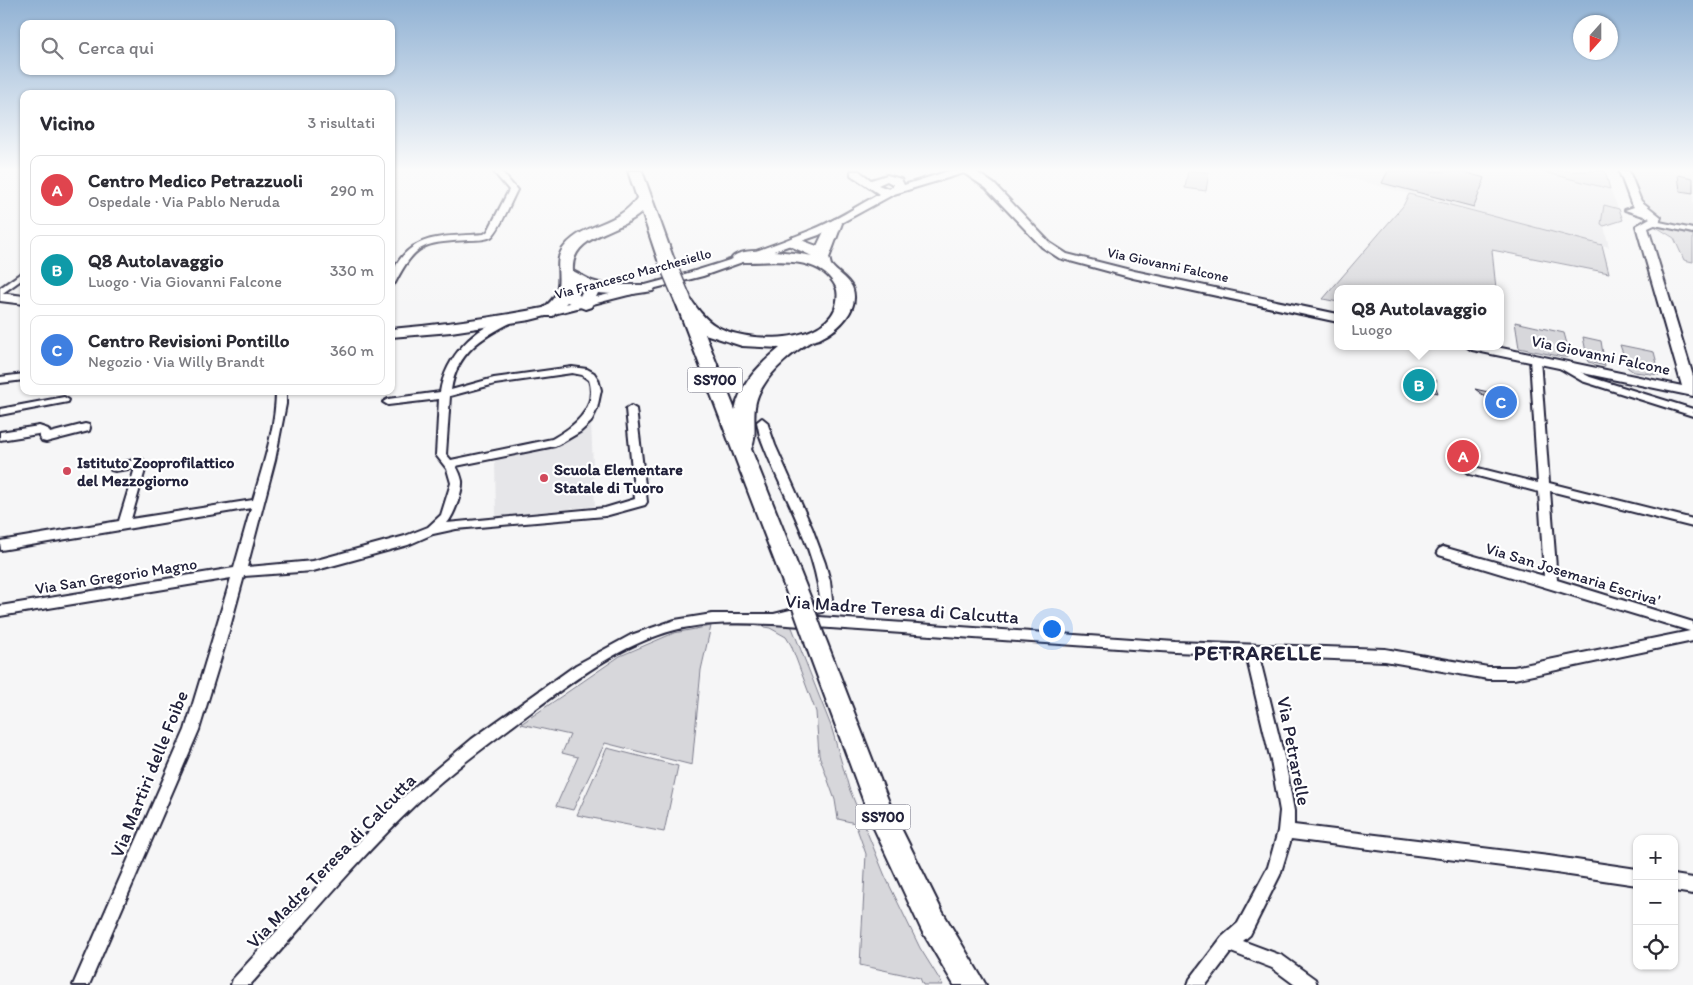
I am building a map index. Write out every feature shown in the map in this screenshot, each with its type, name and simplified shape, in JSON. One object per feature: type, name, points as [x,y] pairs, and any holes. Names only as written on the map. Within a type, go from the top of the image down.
[{"type":"highway","points":[[584,284],[590,292],[585,304],[573,299],[567,282],[566,256],[579,240],[615,226],[627,217]]},
{"type":"highway","name":"SS700","points":[[651,217],[666,260],[744,452],[881,815],[932,921],[971,985]]},
{"type":"highway","points":[[740,258],[775,255],[819,261],[835,223]]},
{"type":"highway","points":[[615,226],[639,228],[658,237]]},
{"type":"highway","name":"SS700","points":[[744,452],[746,403],[756,384],[769,366],[805,339],[827,327],[839,316],[845,304],[846,290],[838,278],[819,261],[797,253],[793,242]]},
{"type":"highway","points":[[567,282],[584,284],[603,290],[622,291],[647,288]]},
{"type":"highway","points":[[547,312],[562,299],[567,282]]},
{"type":"highway","name":"SS700","points":[[685,304],[709,330],[735,340],[761,343],[805,339]]},
{"type":"street","points":[[395,276],[404,259],[414,247],[426,241],[486,236],[491,232],[499,217]]},
{"type":"street","name":"Via Francesco Marchesiello","points":[[395,333],[509,320],[585,304],[699,274],[740,258],[793,242],[846,217]]},
{"type":"street","name":"Via Giovanni Falcone","points":[[1019,217],[1046,245],[1063,256],[1133,274],[1334,317]]},
{"type":"street","points":[[1688,391],[1642,226],[1643,218],[1693,231]]},
{"type":"street","points":[[0,292],[20,277]]},
{"type":"street","points":[[0,297],[20,300]]},
{"type":"street","points":[[432,530],[446,517],[457,483],[452,468],[441,455],[446,393],[452,366],[462,351],[490,330],[509,320]]},
{"type":"street","name":"Via Giovanni Falcone","points":[[1490,350],[1688,391]]},
{"type":"street","points":[[1535,360],[1551,582]]},
{"type":"street","points":[[1561,365],[1586,380],[1693,413]]},
{"type":"street","points":[[388,402],[446,393],[494,381],[572,370],[584,371],[592,376],[595,383],[594,402],[591,412],[571,434],[555,442],[448,464]]},
{"type":"street","points":[[0,380],[20,378]]},
{"type":"street","name":"Via Martiri delle Foibe","points":[[81,985],[192,730],[221,638],[270,460],[281,404],[281,395]]},
{"type":"street","points":[[0,412],[64,400]]},
{"type":"street","name":"Via San Gregorio Magno","points":[[0,611],[238,572],[316,565],[400,543],[432,530],[456,525],[605,512],[641,502],[631,409]]},
{"type":"street","points":[[762,422],[782,478],[812,535],[826,584],[826,600],[818,608],[773,619]]},
{"type":"street","points":[[0,436],[39,430],[44,432],[46,438],[85,428]]},
{"type":"street","points":[[115,467],[142,463],[124,525]]},
{"type":"street","points":[[1470,470],[1693,524]]},
{"type":"street","points":[[1,545],[258,503]]},
{"type":"street","name":"Via San Josemaria Escriva'","points":[[1443,552],[1551,582],[1693,627]]},
{"type":"street","name":"Via Madre Teresa di Calcutta","points":[[239,985],[396,814],[465,753],[564,679],[630,641],[673,625],[723,618],[773,619],[1175,647],[1385,654],[1488,672],[1514,674],[1693,636]]},
{"type":"street","name":"Via Petrarelle","points":[[1196,985],[1228,943],[1244,929],[1271,878],[1286,831],[1287,811],[1278,761],[1251,649]]},
{"type":"street","points":[[1286,831],[1539,862],[1633,876]]},
{"type":"street","points":[[1678,884],[1693,886]]},
{"type":"street","points":[[1228,943],[1277,962],[1309,985]]},
{"type":"shaded area","points":[[1394,217],[1496,217],[1602,245],[1609,273],[1492,250],[1496,285],[1335,285]]},
{"type":"shaded area","points":[[1496,217],[1622,217],[1623,220],[1604,226],[1609,247]]},
{"type":"shaded area","points":[[1602,217],[1622,217],[1623,220],[1604,226],[1601,224]]},
{"type":"shaded area","points":[[1661,217],[1693,217],[1693,235],[1653,225],[1659,224]]},
{"type":"shaded area","points":[[1653,225],[1693,235],[1693,262],[1684,260],[1674,238]]},
{"type":"shaded area","points":[[1334,286],[1334,301],[1323,299]]},
{"type":"shaded area","points":[[1515,322],[1564,333],[1570,355],[1563,357],[1519,348]]},
{"type":"shaded area","points":[[1583,337],[1601,341],[1605,366],[1588,362]]},
{"type":"shaded area","points":[[1620,345],[1654,352],[1660,375],[1634,372],[1628,368]]},
{"type":"shaded area","name":"Scuola Elementare Statale di Tuoro","points":[[591,424],[595,506],[496,517],[495,460],[500,456],[554,446]]},
{"type":"shaded area","points":[[729,621],[791,625],[831,726],[849,788],[885,876],[920,948],[943,985],[923,985],[920,978],[860,965],[866,854],[855,823],[838,819],[835,800],[819,755],[816,712],[791,645],[786,637],[770,628]]},
{"type":"shaded area","points":[[711,626],[701,670],[692,765],[605,743],[573,810],[556,806],[578,757],[562,753],[570,735],[521,724],[620,656],[674,633]]},
{"type":"shaded area","points":[[607,748],[678,766],[664,832],[577,815]]},
{"type":"building","points":[[1425,374],[1437,381],[1434,383],[1438,393],[1430,391],[1430,395],[1405,389],[1407,377]]},
{"type":"building","points":[[1475,389],[1510,397],[1510,409],[1498,406]]},
{"type":"place","name":"Q8 Autolavaggio","points":[[1419,385]]},
{"type":"place","name":"Centro Revisioni Pontillo","points":[[1501,402]]},
{"type":"place","name":"Centro Medico Petrazzuoli","points":[[1463,456]]},
{"type":"place","name":"Istituto Zooprofilattico del Mezzogiorno","points":[[67,471]]},
{"type":"place","name":"Scuola Elementare Statale di Tuoro","points":[[544,478]]},
{"type":"district","name":"PETRARELLE","points":[[1258,652]]}]
